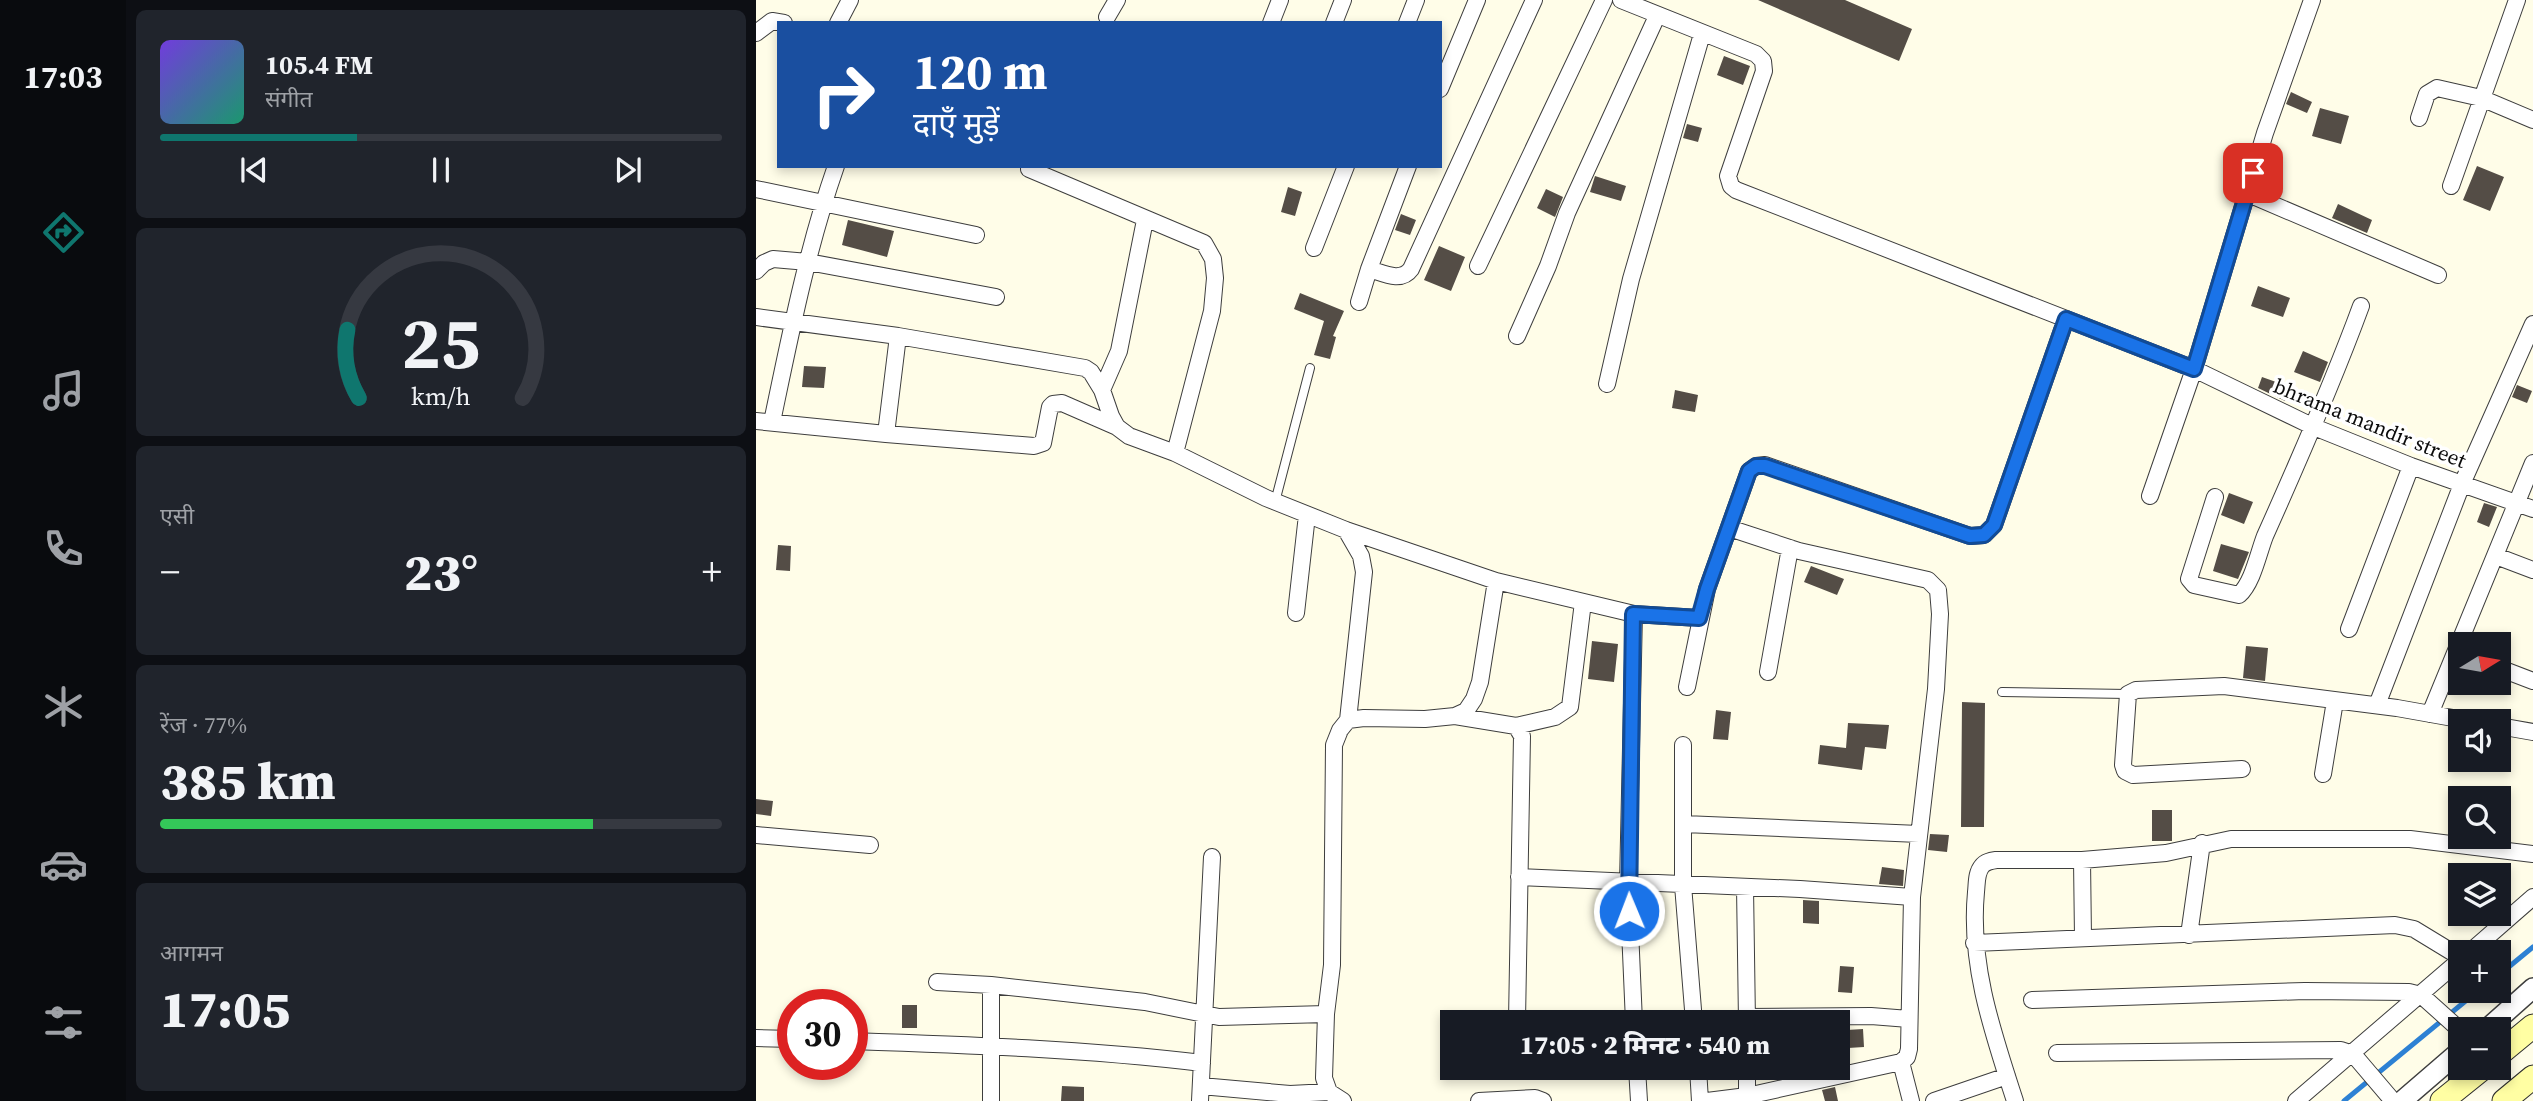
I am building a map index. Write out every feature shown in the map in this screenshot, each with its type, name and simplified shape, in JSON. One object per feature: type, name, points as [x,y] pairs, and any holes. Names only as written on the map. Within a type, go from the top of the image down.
[{"type":"main road","points":[[2511,1044],[2533,1026]]},
{"type":"main road","points":[[2504,1101],[2533,1077]]},
{"type":"main road","points":[[2442,1101],[2468,1080]]},
{"type":"street","points":[[839,21],[850,0]]},
{"type":"street","points":[[1107,18],[1117,0]]},
{"type":"street","points":[[1272,21],[1280,0]]},
{"type":"street","points":[[1335,21],[1343,0]]},
{"type":"street","points":[[1408,21],[1416,0]]},
{"type":"street","points":[[1442,84],[1477,0]]},
{"type":"street","points":[[1369,269],[1396,276],[1408,274],[1534,0]]},
{"type":"street","points":[[1478,266],[1604,0]]},
{"type":"street","points":[[1606,384],[1631,279],[1702,34],[1621,0]]},
{"type":"street","points":[[2150,496],[2194,369],[2246,192],[2312,0]]},
{"type":"street","points":[[2451,186],[2517,0]]},
{"type":"street","points":[[1517,336],[1548,266],[1567,213],[1657,16]]},
{"type":"street","points":[[756,33],[772,21],[777,22]]},
{"type":"street","name":"bhrama mandir street","points":[[1702,34],[1756,54],[1763,61],[1764,71],[1728,176],[1731,186],[1736,190],[2194,369],[2314,427],[2411,466],[2525,506]]},
{"type":"street","points":[[2419,118],[2427,94],[2437,88],[2481,98],[2533,120]]},
{"type":"street","points":[[835,168],[823,204],[764,422],[886,435],[1039,445],[1043,443],[1046,434],[1050,407],[1062,403],[1117,427],[1129,436],[1175,453],[1275,502],[1346,530],[1496,582],[1633,614],[1699,618]]},
{"type":"street","points":[[1314,248],[1345,168]]},
{"type":"street","points":[[1359,302],[1408,168]]},
{"type":"street","points":[[1029,169],[1204,243],[1213,260],[1212,311],[1175,453]]},
{"type":"street","points":[[756,189],[976,234]]},
{"type":"street","points":[[2246,192],[2438,275]]},
{"type":"street","points":[[1102,390],[1119,351],[1145,220]]},
{"type":"street","points":[[756,271],[773,259],[808,262],[996,297]]},
{"type":"street","points":[[2215,497],[2189,579],[2194,585],[2239,595],[2245,590],[2259,550],[2328,394],[2361,306]]},
{"type":"street","points":[[756,317],[898,336],[1085,368],[1091,372],[1102,390],[1117,427]]},
{"type":"street","points":[[1687,687],[1707,589],[1749,471],[1756,466],[1765,466],[1970,536],[1984,535],[1994,525],[2066,319]]},
{"type":"street","points":[[2377,705],[2462,484],[2533,324]]},
{"type":"street","points":[[886,435],[898,336]]},
{"type":"street","points":[[2466,632],[2496,555],[2525,506],[2533,463]]},
{"type":"street","points":[[2349,629],[2411,466]]},
{"type":"street","points":[[1296,613],[1307,514]]},
{"type":"street","points":[[1707,1101],[1746,1096],[1901,1062],[1907,1057],[1912,897],[1936,689],[1940,614],[1938,590],[1928,580],[1790,548],[1729,528]]},
{"type":"street","points":[[1336,1097],[1324,1078],[1326,1014],[1332,965],[1334,745],[1348,720],[1364,572],[1361,556],[1346,530]]},
{"type":"street","points":[[1768,672],[1790,548]]},
{"type":"street","points":[[2496,555],[2533,570]]},
{"type":"street","points":[[1455,716],[1466,711],[1480,682],[1496,582]]},
{"type":"street","points":[[1348,720],[1455,716],[1516,726],[1555,717],[1570,707],[1583,602]]},
{"type":"street","points":[[1633,614],[1628,883],[1633,1010]]},
{"type":"street","points":[[2511,673],[2533,681]]},
{"type":"street","points":[[2430,714],[2448,675]]},
{"type":"street","points":[[2242,769],[2133,775],[2125,771],[2123,765],[2128,694],[2136,690],[2224,687],[2377,705],[2448,717]]},
{"type":"street","points":[[2323,774],[2335,701]]},
{"type":"street","points":[[1516,726],[1523,743],[1517,1010]]},
{"type":"street","points":[[2511,728],[2533,732]]},
{"type":"street","points":[[1683,745],[1683,885],[1693,1010]]},
{"type":"street","points":[[1684,824],[1919,834]]},
{"type":"street","points":[[756,835],[870,845]]},
{"type":"street","points":[[2015,1101],[1993,1033],[1974,943],[1977,881],[1979,870],[1984,864],[1996,860],[2082,860],[2166,853],[2202,843],[2231,839],[2410,839],[2533,853]]},
{"type":"street","points":[[2189,935],[2202,843]]},
{"type":"street","points":[[1212,857],[1201,1093],[1336,1097]]},
{"type":"street","points":[[2082,860],[2083,938]]},
{"type":"street","points":[[1519,877],[1912,897]]},
{"type":"street","points":[[1745,887],[1747,1010]]},
{"type":"street","points":[[2484,940],[2533,897]]},
{"type":"street","points":[[1974,943],[2395,925],[2414,929],[2448,950]]},
{"type":"street","points":[[2296,1101],[2357,1057],[2425,998],[2448,972]]},
{"type":"street","points":[[937,982],[991,985],[1144,1002],[1219,1017],[1326,1014]]},
{"type":"street","points":[[991,985],[991,1101]]},
{"type":"street","points":[[2500,1017],[2533,988]]},
{"type":"street","points":[[2032,1000],[2305,990],[2409,992],[2425,998],[2448,1019]]},
{"type":"street","points":[[1850,1017],[1909,1019]]},
{"type":"street","points":[[756,1038],[777,1039]]},
{"type":"street","points":[[868,1042],[1138,1055],[1202,1063]]},
{"type":"street","points":[[2057,1053],[2329,1049],[2357,1057],[2393,1101]]},
{"type":"street","points":[[2402,1101],[2448,1061]]},
{"type":"street","points":[[1901,1062],[1911,1101]]},
{"type":"street","points":[[1934,1101],[2007,1076]]},
{"type":"street","points":[[1638,1080],[1639,1101]]},
{"type":"street","points":[[1699,1080],[1700,1101]]},
{"type":"street","points":[[1746,1096],[1747,1080]]},
{"type":"street","points":[[1479,1101],[1535,1098],[1543,1101]]},
{"type":"lane","points":[[1275,502],[1310,368]]},
{"type":"lane","points":[[2002,692],[2128,694]]},
{"type":"building","points":[[1758,0],[1845,0],[1912,29],[1899,61]]},
{"type":"building","points":[[1724,56],[1750,66],[1743,85],[1717,75]]},
{"type":"building","points":[[2291,92],[2312,102],[2307,113],[2286,104]]},
{"type":"building","points":[[2320,108],[2349,116],[2341,144],[2312,136]]},
{"type":"building","points":[[1687,124],[1702,128],[1698,142],[1683,138]]},
{"type":"building","points":[[2477,166],[2504,177],[2490,211],[2463,200]]},
{"type":"building","points":[[1595,176],[1626,186],[1621,201],[1590,192]]},
{"type":"building","points":[[1288,187],[1302,192],[1295,216],[1281,212]]},
{"type":"building","points":[[1546,189],[1563,197],[1555,217],[1537,208]]},
{"type":"building","points":[[2338,204],[2372,220],[2367,233],[2332,218]]},
{"type":"building","points":[[1401,214],[1416,220],[1410,235],[1395,230]]},
{"type":"building","points":[[848,220],[894,231],[887,257],[842,245]]},
{"type":"building","points":[[1439,246],[1465,257],[1451,291],[1424,280]]},
{"type":"building","points":[[2258,286],[2290,298],[2283,317],[2251,306]]},
{"type":"building","points":[[1300,293],[1344,311],[1333,336],[1336,337],[1330,359],[1314,355],[1324,321],[1294,309]]},
{"type":"building","points":[[2303,351],[2328,362],[2320,382],[2294,372]]},
{"type":"building","points":[[804,366],[826,367],[824,388],[802,387]]},
{"type":"building","points":[[2262,377],[2290,387],[2285,401],[2258,388]]},
{"type":"building","points":[[2517,385],[2532,391],[2527,403],[2512,397]]},
{"type":"building","points":[[1675,390],[1698,395],[1695,412],[1672,408]]},
{"type":"building","points":[[2229,493],[2253,502],[2244,524],[2221,515]]},
{"type":"building","points":[[2484,503],[2497,507],[2489,527],[2477,522]]},
{"type":"building","points":[[2221,544],[2249,552],[2238,579],[2213,571]]},
{"type":"building","points":[[778,545],[791,546],[790,571],[776,570]]},
{"type":"building","points":[[1811,566],[1844,579],[1837,595],[1804,582]]},
{"type":"building","points":[[1592,641],[1618,644],[1614,682],[1588,679]]},
{"type":"building","points":[[2246,646],[2268,648],[2265,681],[2243,678]]},
{"type":"building","points":[[1962,702],[1985,703],[1984,827],[1961,827]]},
{"type":"building","points":[[1716,710],[1731,712],[1728,740],[1713,739]]},
{"type":"building","points":[[1848,723],[1889,725],[1886,749],[1865,747],[1862,770],[1818,764],[1820,745],[1846,748]]},
{"type":"building","points":[[756,799],[773,801],[771,816],[756,814]]},
{"type":"building","points":[[2152,810],[2172,810],[2172,841],[2152,841]]},
{"type":"building","points":[[1930,834],[1949,835],[1947,852],[1928,850]]},
{"type":"building","points":[[1882,867],[1904,870],[1903,886],[1879,884]]},
{"type":"building","points":[[1803,900],[1819,901],[1819,924],[1803,923]]},
{"type":"building","points":[[1840,966],[1854,967],[1852,993],[1838,992]]},
{"type":"building","points":[[902,1005],[917,1005],[917,1028],[902,1028]]},
{"type":"building","points":[[1863,1029],[1864,1047],[1850,1048],[1850,1030]]},
{"type":"building","points":[[1062,1086],[1084,1087],[1084,1101],[1061,1101]]},
{"type":"building","points":[[1835,1087],[1838,1101],[1825,1101],[1822,1090]]},
{"type":"waterway","points":[[2511,965],[2533,947]]},
{"type":"waterway","points":[[2344,1101],[2463,1003]]},
{"type":"route","points":[[1629,911],[1633,614],[1699,618],[1749,471],[1756,466],[1765,466],[1970,536],[1984,535],[1994,525],[2066,319],[2194,369],[2253,173]]}]
